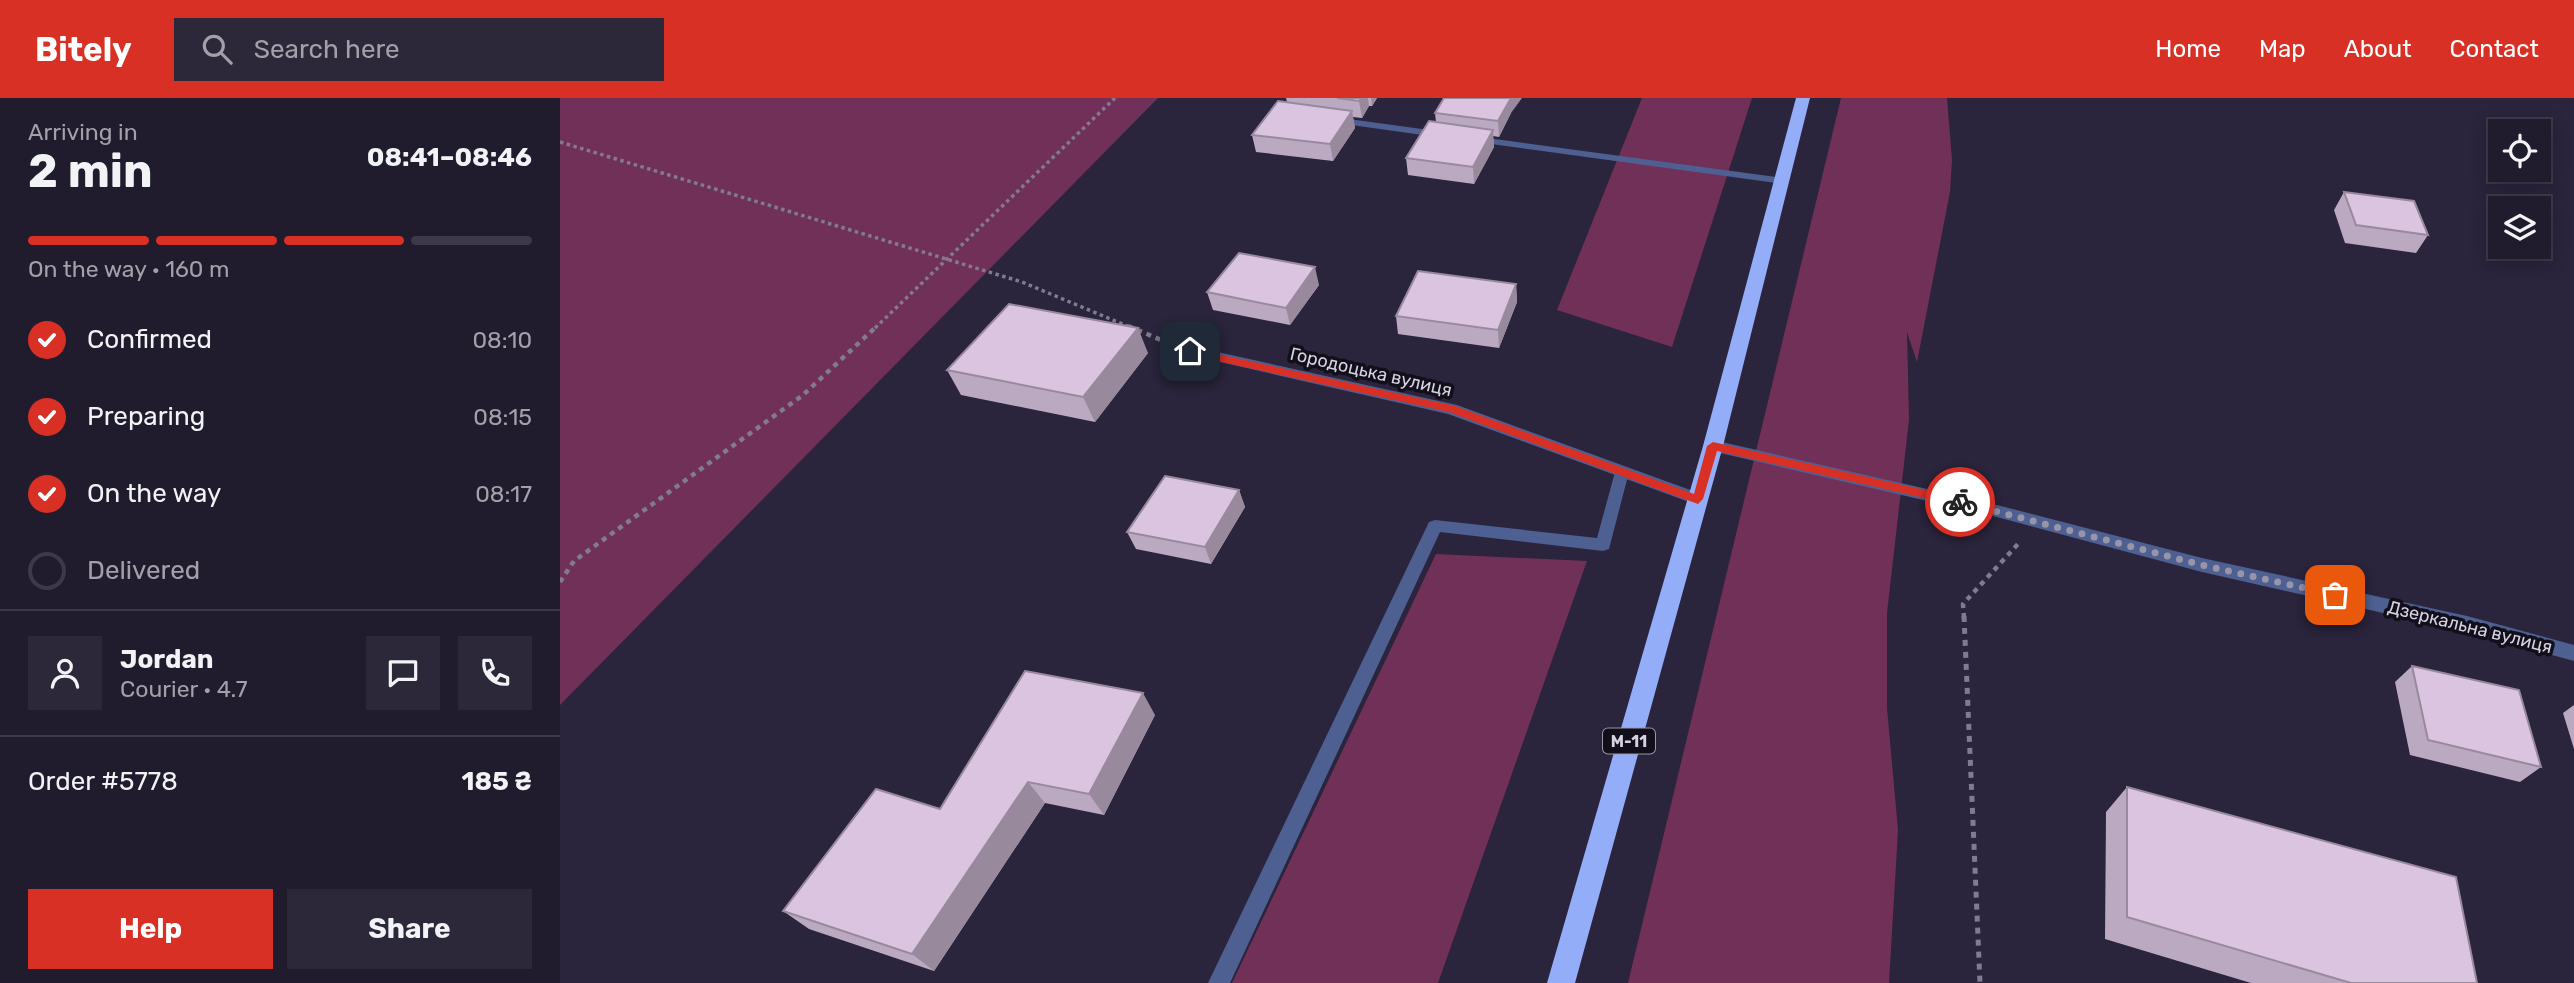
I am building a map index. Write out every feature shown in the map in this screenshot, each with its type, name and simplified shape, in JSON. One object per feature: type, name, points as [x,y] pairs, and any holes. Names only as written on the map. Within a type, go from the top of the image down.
[{"type":"highway","name":"М-11","points":[[1561,983],[1713,446],[1803,98]]},
{"type":"street","name":"Городоцька вулиця","points":[[1190,351],[1451,409],[1698,499]]},
{"type":"street","name":"Дзеркальна вулиця","points":[[1713,446],[2039,522],[2202,565],[2468,624],[2574,653]]},
{"type":"lane","points":[[1326,119],[1450,136]]},
{"type":"lane","points":[[1464,138],[1783,181]]},
{"type":"lane","points":[[1219,983],[1435,526],[1603,545],[1622,472]]},
{"type":"path","points":[[560,582],[574,561],[803,395],[949,260],[1115,98]]},
{"type":"path","points":[[560,142],[1022,282],[1190,351]]},
{"type":"path","points":[[1980,983],[1963,604],[2039,522]]},
{"type":"shaded area","points":[[560,98],[1158,98],[560,705]]},
{"type":"shaded area","points":[[1642,98],[1752,98],[1672,347],[1557,310]]},
{"type":"shaded area","points":[[1841,98],[1947,98],[1952,160],[1950,192],[1917,362],[1907,332],[1909,420],[1887,613],[1887,708],[1898,830],[1889,983],[1628,983]]},
{"type":"shaded area","points":[[1436,554],[1587,561],[1438,983],[1232,983]]},
{"type":"building","points":[[1337,98],[1361,98],[1359,101]]},
{"type":"building","points":[[1444,98],[1511,98],[1498,121],[1435,113]]},
{"type":"building","points":[[1278,101],[1352,111],[1330,144],[1252,135]]},
{"type":"building","points":[[1429,121],[1493,130],[1473,167],[1406,158]]},
{"type":"building","points":[[2344,192],[2414,201],[2428,235],[2356,225]]},
{"type":"building","points":[[1239,253],[1315,267],[1286,308],[1207,292]]},
{"type":"building","points":[[1418,271],[1516,284],[1498,330],[1396,316]]},
{"type":"building","points":[[1009,304],[1138,328],[1083,397],[947,370]]},
{"type":"building","points":[[1165,476],[1239,490],[1205,547],[1127,532]]},
{"type":"building","points":[[2412,666],[2519,690],[2541,767],[2428,740]]},
{"type":"building","points":[[1025,671],[1143,693],[1089,794],[1028,782],[912,954],[783,911],[876,789],[940,809]]},
{"type":"building","points":[[2127,787],[2456,877],[2477,983],[2351,983],[2127,917]]},
{"type":"way so far","points":[[1960,502],[2202,565],[2335,595]]},
{"type":"route","points":[[1190,351],[1451,409],[1698,499],[1713,446],[1960,502]]}]
